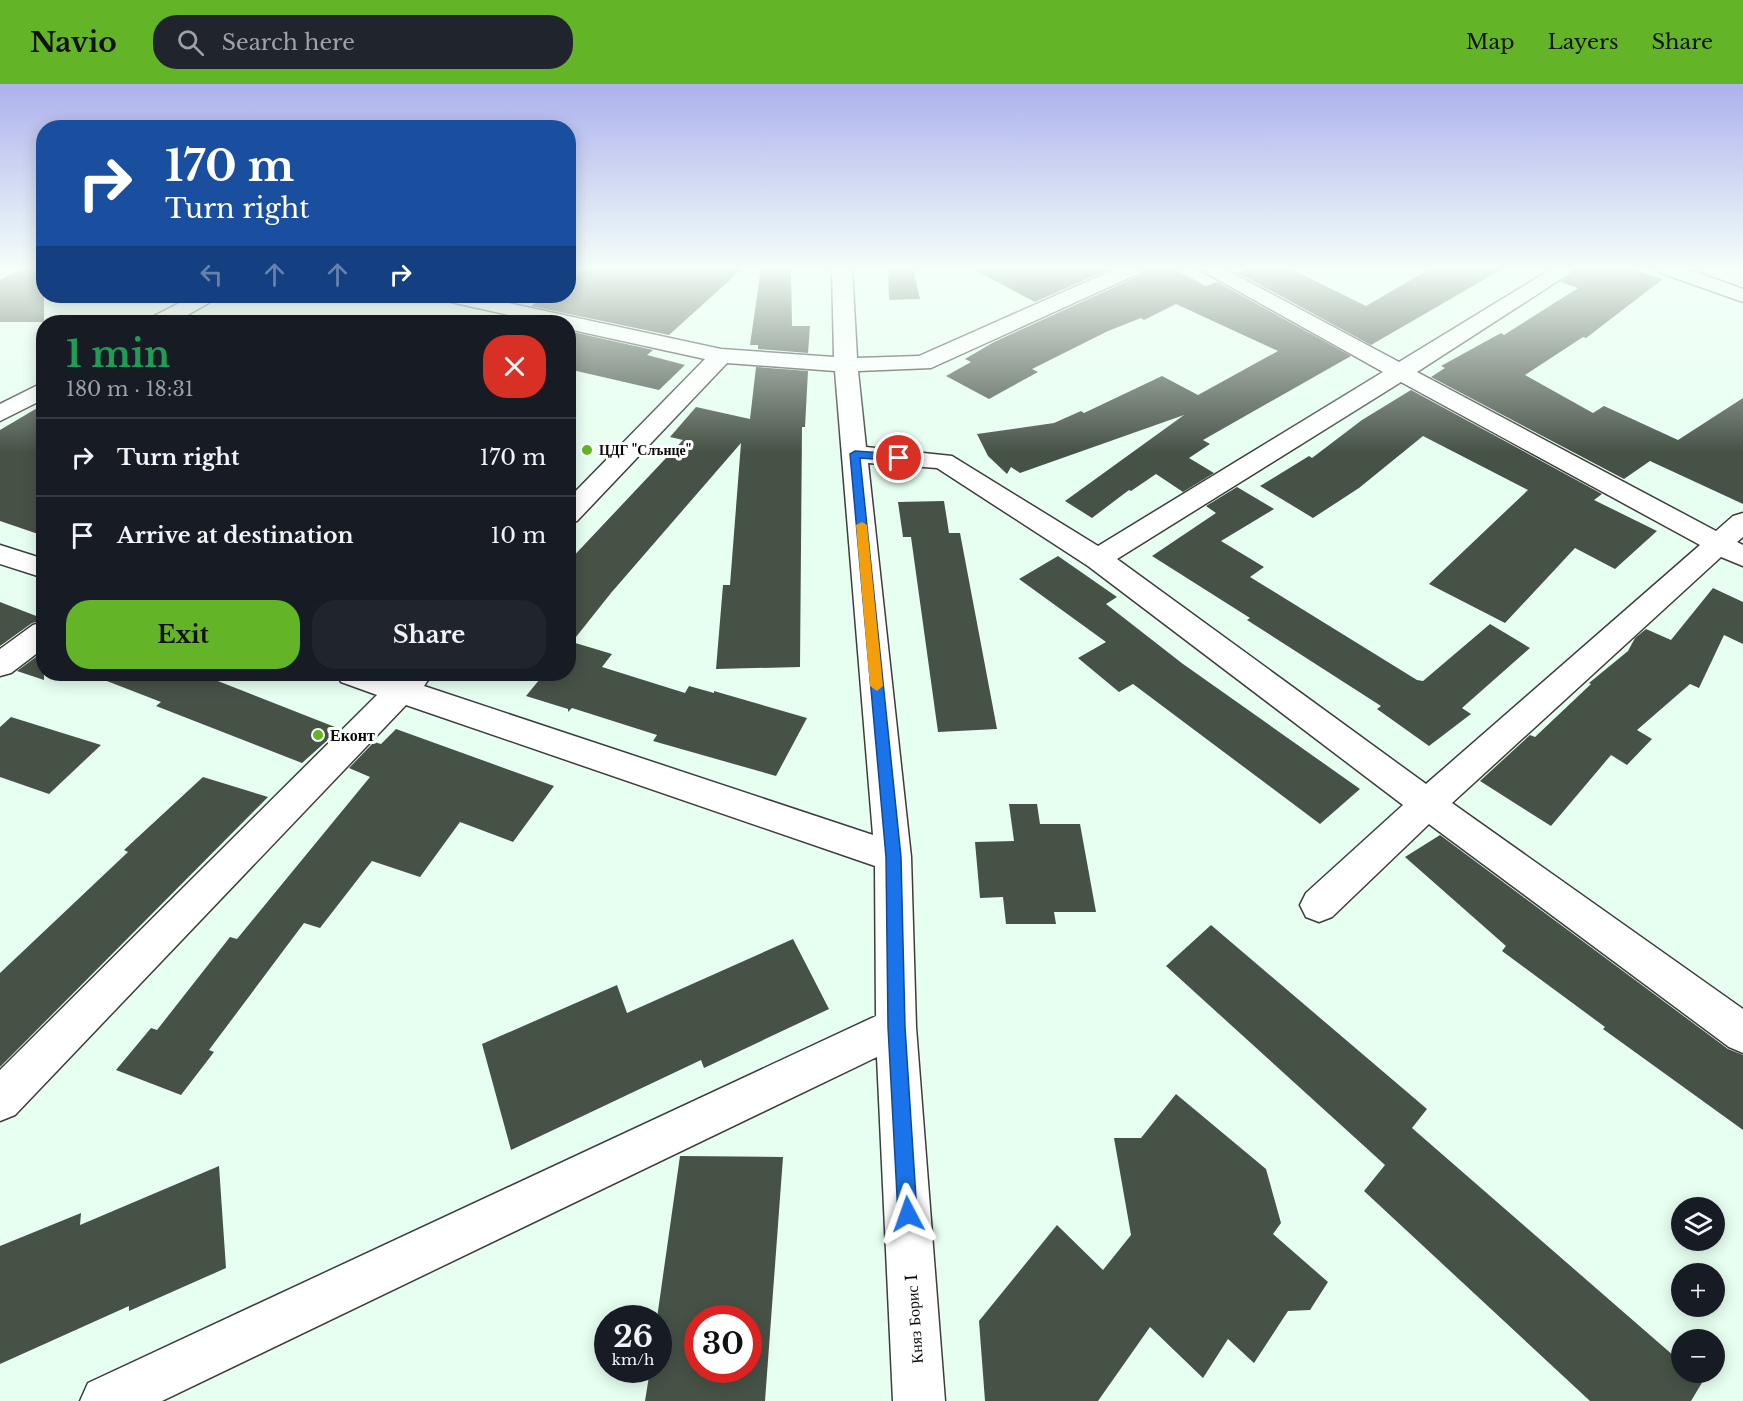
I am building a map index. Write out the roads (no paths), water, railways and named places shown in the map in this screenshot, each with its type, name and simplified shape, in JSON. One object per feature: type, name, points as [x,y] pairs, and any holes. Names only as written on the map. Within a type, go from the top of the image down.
[{"type":"street","points":[[613,329],[721,356],[846,365],[923,363],[998,329]]},
{"type":"street","name":"Княз Борис I","points":[[845,329],[893,857],[896,1027],[919,1401]]},
{"type":"street","points":[[1320,329],[1730,550]]},
{"type":"street","points":[[1098,559],[1468,329]]},
{"type":"street","points":[[576,507],[721,356]]},
{"type":"street","points":[[0,414],[36,394]]},
{"type":"street","points":[[855,454],[943,461],[1098,559],[1427,804],[1743,1033]]},
{"type":"street","points":[[1319,905],[1427,804],[1730,550],[1743,522]]},
{"type":"street","points":[[0,554],[36,566]]},
{"type":"street","points":[[0,665],[36,638]]},
{"type":"street","points":[[0,1100],[409,682],[893,857]]},
{"type":"street","points":[[106,1401],[896,1027]]},
{"type":"place","name":"ЦДГ \"Слънце\"","points":[[587,450]]},
{"type":"place","name":"Еконт","points":[[318,735]]}]
